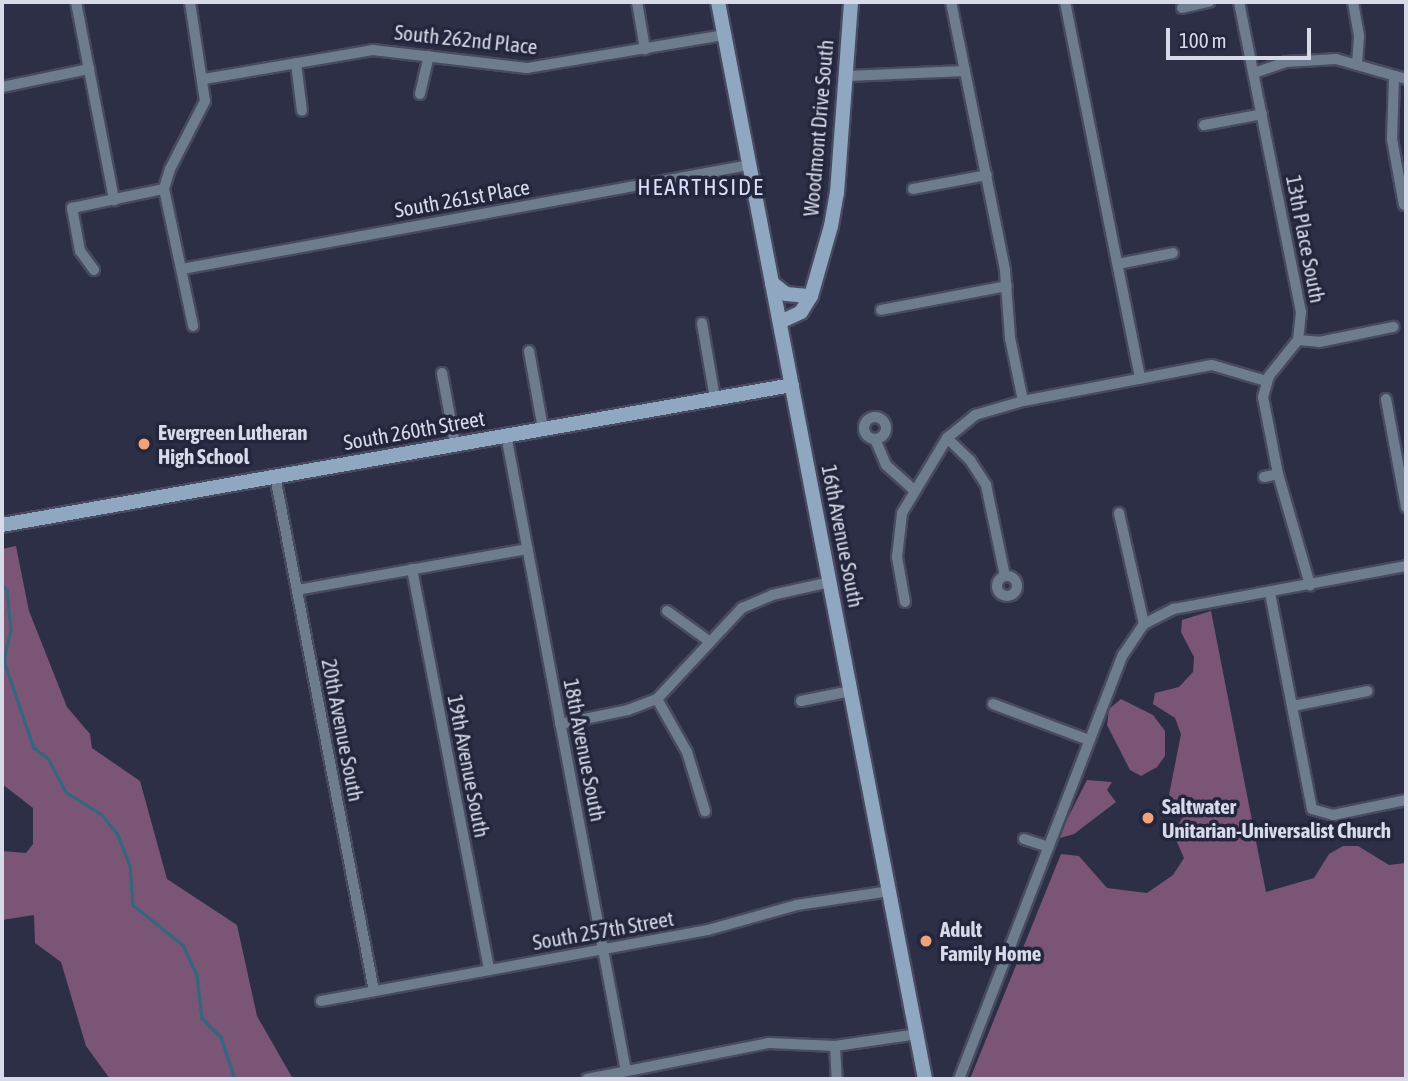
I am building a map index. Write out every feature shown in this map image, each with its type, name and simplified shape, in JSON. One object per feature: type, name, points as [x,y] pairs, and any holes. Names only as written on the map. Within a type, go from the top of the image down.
[{"type":"main road","name":"16th Avenue South","points":[[718,2],[925,1079]]},
{"type":"main road","name":"Woodmont Drive South","points":[[811,296],[837,193],[851,2]]},
{"type":"main road","points":[[772,283],[786,294],[811,296],[801,312],[780,322]]},
{"type":"main road","name":"South 260th Street","points":[[2,525],[792,384]]},
{"type":"street","points":[[76,2],[114,200]]},
{"type":"street","points":[[190,2],[204,79],[202,113],[172,163],[164,190],[193,326]]},
{"type":"street","points":[[637,2],[645,49]]},
{"type":"street","points":[[951,2],[987,175],[1007,286],[1010,338],[1023,401]]},
{"type":"street","points":[[1065,2],[1140,379]]},
{"type":"street","points":[[1182,8],[1209,2]]},
{"type":"street","name":"13th Place South","points":[[1239,2],[1299,294],[1298,340]]},
{"type":"street","points":[[1353,2],[1359,36],[1357,65]]},
{"type":"street","name":"South 262nd Place","points":[[204,79],[373,50],[527,68],[724,34]]},
{"type":"street","points":[[419,94],[429,56]]},
{"type":"street","points":[[1254,73],[1311,58],[1357,65],[1406,79]]},
{"type":"street","points":[[296,63],[304,101],[302,111]]},
{"type":"street","points":[[2,87],[89,69]]},
{"type":"street","points":[[846,76],[965,71]]},
{"type":"street","points":[[1394,77],[1391,127],[1404,205]]},
{"type":"street","points":[[1204,125],[1262,114]]},
{"type":"street","name":"South 261st Place","points":[[181,269],[749,165]]},
{"type":"street","points":[[913,189],[987,175]]},
{"type":"street","points":[[94,270],[80,251],[72,208],[164,190]]},
{"type":"street","points":[[1118,264],[1173,253]]},
{"type":"street","points":[[880,310],[1007,286]]},
{"type":"street","points":[[702,323],[715,398]]},
{"type":"street","points":[[1310,585],[1278,474],[1263,404],[1266,381],[1298,340],[1319,342],[1393,327]]},
{"type":"street","points":[[528,351],[543,429]]},
{"type":"street","points":[[905,602],[897,534],[913,489],[947,438],[975,415],[1023,401],[1212,365],[1266,381]]},
{"type":"street","points":[[442,373],[455,444]]},
{"type":"street","points":[[1386,399],[1406,507]]},
{"type":"street","name":"18th Avenue South","points":[[506,435],[626,1071]]},
{"type":"street","points":[[947,438],[984,480],[1005,576]]},
{"type":"street","points":[[875,439],[882,460],[913,489]]},
{"type":"street","points":[[1265,477],[1278,474]]},
{"type":"street","name":"20th Avenue South","points":[[275,476],[374,991]]},
{"type":"street","points":[[1119,513],[1144,624]]},
{"type":"street","points":[[297,590],[527,549]]},
{"type":"street","points":[[959,1079],[1088,740],[1123,655],[1144,624],[1174,609],[1406,566]]},
{"type":"street","name":"19th Avenue South","points":[[412,569],[489,970]]},
{"type":"street","points":[[560,724],[628,710],[657,699],[709,641],[752,601],[830,582]]},
{"type":"street","points":[[1270,593],[1311,806],[1317,813],[1333,815],[1406,800]]},
{"type":"street","points":[[667,611],[709,641]]},
{"type":"street","points":[[801,701],[851,691]]},
{"type":"street","points":[[1293,706],[1368,691]]},
{"type":"street","points":[[657,699],[687,752],[705,811]]},
{"type":"street","points":[[993,704],[1088,740]]},
{"type":"street","points":[[1024,839],[1049,847]]},
{"type":"street","name":"South 257th Street","points":[[321,1001],[708,930],[797,905],[890,891]]},
{"type":"street","points":[[587,1079],[769,1043],[835,1046],[918,1034]]},
{"type":"street","points":[[835,1046],[837,1079]]},
{"type":"shaded area","points":[[16,546],[29,611],[67,707],[90,734],[92,748],[140,781],[167,879],[237,925],[257,1016],[293,1079],[110,1079],[86,1046],[61,962],[35,943],[34,915],[2,920],[2,851],[26,853],[33,844],[33,808],[2,784],[2,549]]},
{"type":"shaded area","points":[[1211,611],[1266,892],[1314,878],[1329,854],[1343,846],[1358,846],[1389,865],[1406,863],[1406,1079],[970,1079],[1061,854],[1079,856],[1107,888],[1147,893],[1173,875],[1184,858],[1173,833],[1186,812],[1169,795],[1181,734],[1175,718],[1153,704],[1155,693],[1179,687],[1193,672],[1194,657],[1181,632],[1182,620]]},
{"type":"shaded area","points":[[1121,699],[1153,715],[1165,731],[1165,756],[1157,767],[1141,776],[1130,770],[1107,725],[1109,709]]},
{"type":"shaded area","points":[[1087,780],[1112,782],[1107,790],[1116,802],[1074,834],[1057,839]]},
{"type":"waterway","points":[[2,584],[7,590],[11,630],[4,661],[34,748],[48,758],[66,792],[101,814],[117,833],[130,865],[133,905],[183,945],[197,975],[202,1018],[221,1037],[235,1079]]},
{"type":"place","name":"Evergreen Lutheran High School","points":[[144,444]]},
{"type":"place","name":"Saltwater Unitarian-Universalist Church","points":[[1148,818]]},
{"type":"place","name":"Adult Family Home","points":[[926,941]]},
{"type":"district","name":"HEARTHSIDE","points":[[701,187]]}]
